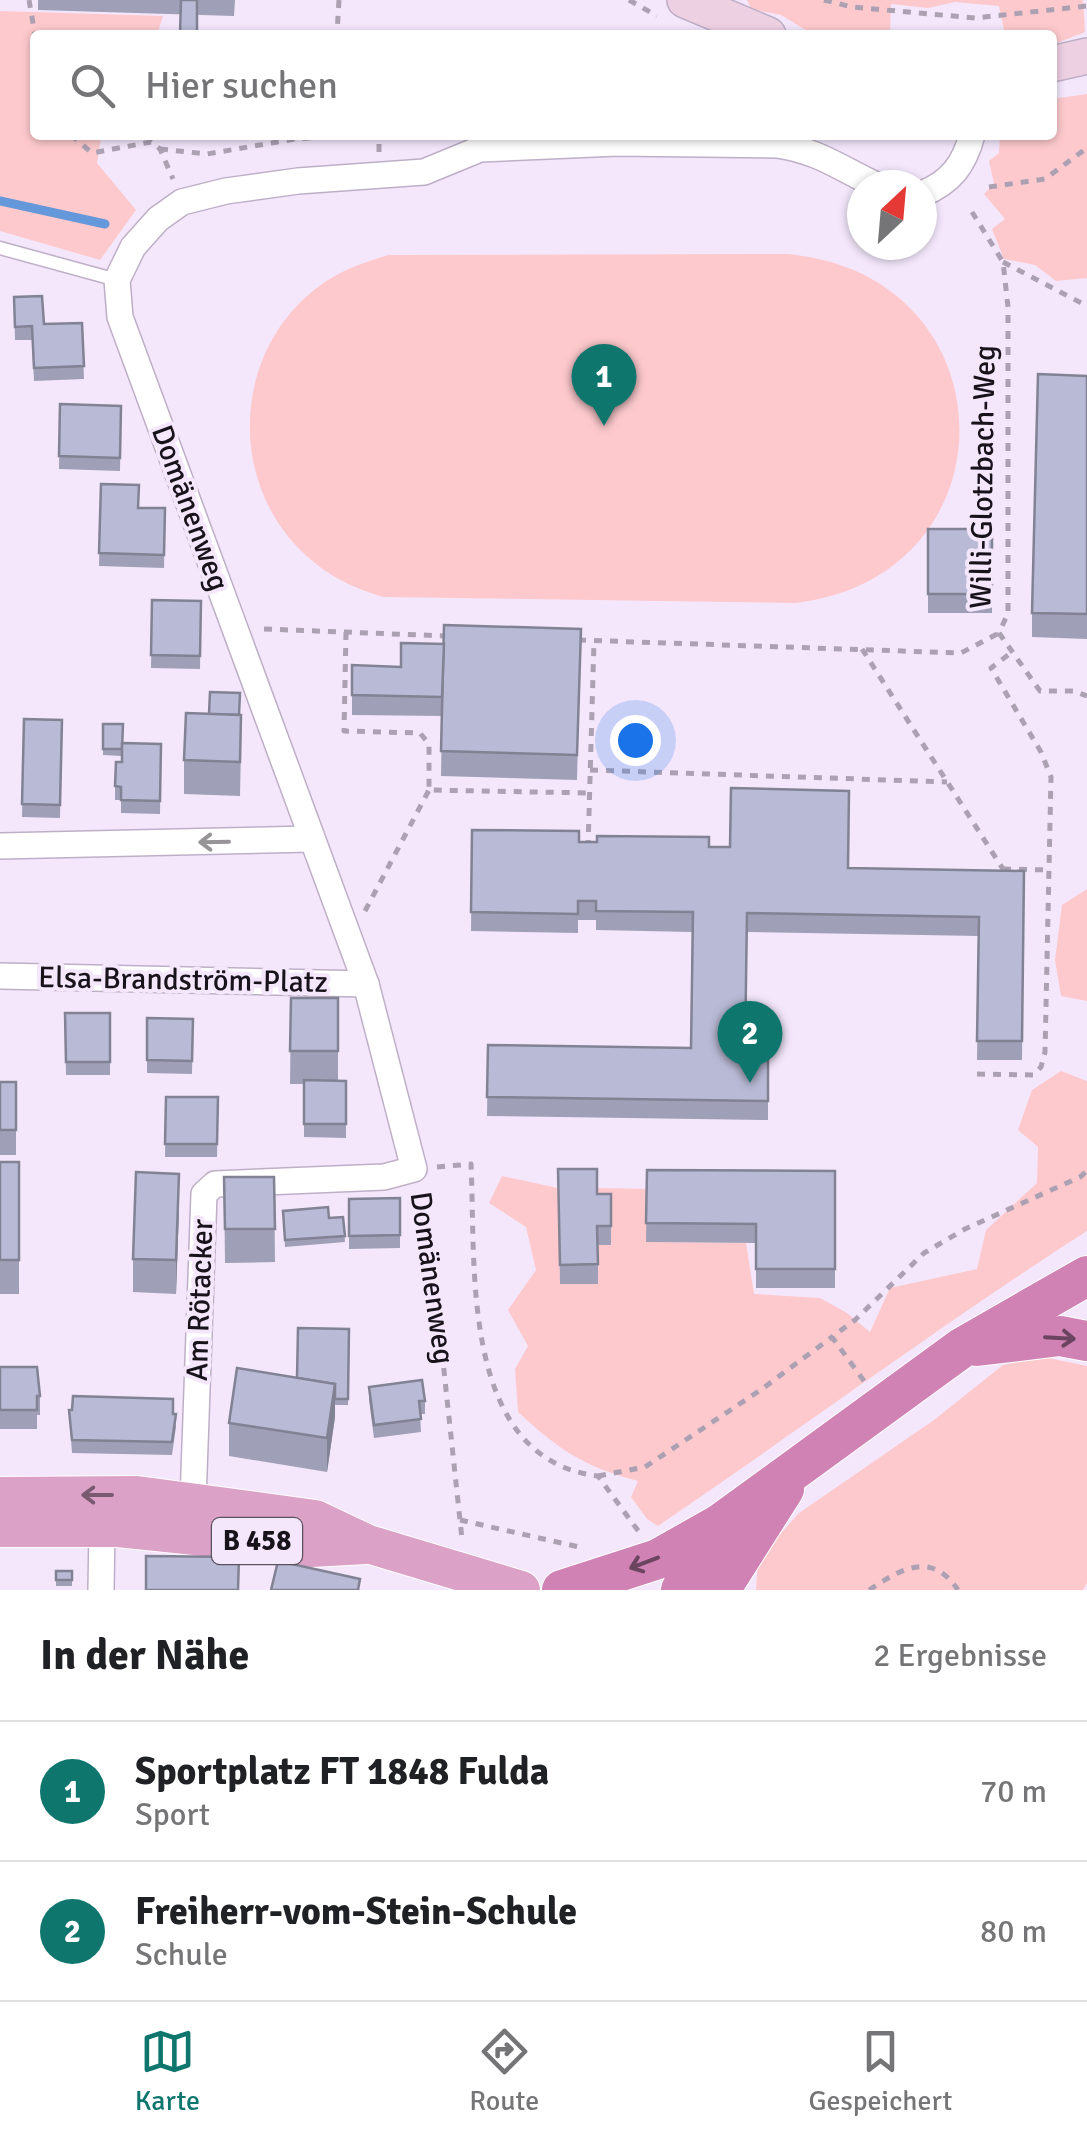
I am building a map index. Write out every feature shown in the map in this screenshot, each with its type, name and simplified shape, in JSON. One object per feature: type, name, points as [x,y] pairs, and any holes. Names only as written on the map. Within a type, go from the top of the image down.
[{"type":"highway","points":[[562,1590],[658,1558],[720,1524],[964,1347],[1087,1276]]},
{"type":"highway","points":[[964,1347],[1060,1336],[1087,1341]]},
{"type":"highway","points":[[720,1590],[797,1468]]},
{"type":"highway","points":[[681,1590],[720,1524]]},
{"type":"main road","points":[[686,0],[756,30]]},
{"type":"main road","points":[[1057,63],[1087,56]]},
{"type":"main road","name":"B 458","points":[[0,1496],[137,1495],[315,1519],[368,1544],[521,1590]]},
{"type":"main road","name":"B 458","points":[[0,1528],[102,1528],[311,1548],[368,1544]]},
{"type":"street","points":[[937,189],[964,160],[970,140]]},
{"type":"street","points":[[116,280],[133,247],[158,219],[182,202],[298,181],[424,172],[480,149],[617,144],[802,148],[849,170]]},
{"type":"street","name":"Domänenweg","points":[[116,280],[120,318],[366,984],[414,1169]]},
{"type":"street","points":[[0,846],[311,838]]},
{"type":"street","name":"Elsa-Brandström-Platz","points":[[0,976],[366,984]]},
{"type":"street","name":"Am Rötacker","points":[[193,1501],[204,1194],[215,1184],[384,1177],[414,1169]]},
{"type":"street","points":[[101,1590],[102,1528]]},
{"type":"lane","points":[[0,248],[116,280]]},
{"type":"path","points":[[29,0],[35,30]]},
{"type":"path","points":[[337,30],[339,0]]},
{"type":"path","points":[[824,0],[852,8],[975,18],[1087,6]]},
{"type":"path","points":[[77,140],[92,153],[144,140]]},
{"type":"path","points":[[153,140],[182,202]]},
{"type":"path","points":[[160,150],[207,154],[289,140]]},
{"type":"path","points":[[989,188],[1045,179],[1087,148]]},
{"type":"path","name":"Willi-Glotzbach-Weg","points":[[972,212],[1002,262],[1008,306],[1008,612],[1000,633],[1040,691],[1073,690],[1087,696]]},
{"type":"path","points":[[1002,262],[1087,306]]},
{"type":"path","points":[[264,629],[460,636]]},
{"type":"path","points":[[346,632],[344,730],[420,733],[429,744],[429,790],[364,913]]},
{"type":"path","points":[[575,640],[960,653],[1000,633]]},
{"type":"path","points":[[588,861],[594,640]]},
{"type":"path","points":[[862,650],[1002,868],[1002,879]]},
{"type":"path","points":[[977,1074],[1033,1074],[1042,1067],[1046,1052],[1051,777],[991,668],[1012,652]]},
{"type":"path","points":[[590,770],[947,782]]},
{"type":"path","points":[[429,790],[590,793]]},
{"type":"path","points":[[1002,868],[1049,870]]},
{"type":"path","points":[[414,1169],[471,1164],[479,1334],[492,1387],[512,1423],[539,1451],[575,1474],[598,1476],[644,1467],[832,1338],[924,1253],[965,1229],[1087,1171]]},
{"type":"path","name":"Domänenweg","points":[[414,1169],[426,1196],[460,1520],[587,1549]]},
{"type":"path","points":[[832,1338],[868,1386]]},
{"type":"path","points":[[598,1476],[646,1542]]},
{"type":"path","points":[[869,1590],[924,1565],[942,1570],[958,1590]]},
{"type":"shaded area","points":[[747,0],[1083,0],[1085,32],[1057,43],[1057,30],[1004,30],[999,6],[955,2],[928,8],[891,4],[890,30],[806,30],[781,15],[751,9]]},
{"type":"shaded area","points":[[0,11],[163,16],[159,30],[30,30],[30,140],[101,140],[97,163],[136,210],[100,260],[0,231]]},
{"type":"shaded area","points":[[1087,94],[1087,278],[1056,281],[1035,265],[1004,259],[992,229],[1005,219],[984,194],[994,184],[989,161],[999,153],[1000,140],[1057,140],[1057,98]]},
{"type":"shaded area","points":[[787,254],[861,274],[915,313],[948,366],[960,426],[950,486],[920,540],[869,581],[796,603],[383,597],[347,583],[315,563],[285,533],[265,498],[253,460],[250,420],[256,380],[270,343],[293,310],[325,282],[347,270],[388,255]]},
{"type":"shaded area","points":[[1087,889],[1087,1001],[1061,996],[1055,960],[1062,905]]},
{"type":"shaded area","points":[[1061,1071],[1087,1081],[1087,1231],[658,1526],[647,1519],[631,1497],[638,1481],[602,1470],[573,1455],[518,1412],[515,1369],[528,1346],[508,1310],[536,1270],[526,1227],[489,1203],[502,1176],[558,1188],[560,1283],[598,1283],[597,1245],[611,1245],[597,1213],[597,1188],[647,1189],[647,1242],[746,1243],[754,1294],[820,1298],[870,1332],[890,1288],[977,1269],[986,1230],[1037,1183],[1038,1147],[1018,1130],[1032,1090]]},
{"type":"shaded area","points":[[1044,1357],[1087,1366],[1087,1583],[1083,1590],[756,1590],[758,1559],[799,1513],[934,1420],[1003,1365]]},
{"type":"building","points":[[181,0],[197,0],[197,30],[180,30]]},
{"type":"building","points":[[42,296],[44,324],[82,323],[84,366],[34,368],[32,326],[15,327],[14,297]]},
{"type":"building","points":[[1038,374],[1087,376],[1087,614],[1032,613]]},
{"type":"building","points":[[60,404],[121,406],[120,458],[59,456]]},
{"type":"building","points":[[101,484],[139,485],[138,508],[165,508],[164,555],[99,553]]},
{"type":"building","points":[[928,529],[992,529],[992,594],[928,594]]},
{"type":"building","points":[[152,600],[201,601],[200,656],[151,655]]},
{"type":"building","points":[[444,625],[581,629],[577,755],[441,751]]},
{"type":"building","points":[[401,643],[444,644],[442,697],[352,695],[352,665],[401,667]]},
{"type":"building","points":[[210,692],[240,693],[239,715],[209,714]]},
{"type":"building","points":[[186,713],[241,715],[240,762],[184,760]]},
{"type":"building","points":[[24,719],[62,720],[60,805],[22,804]]},
{"type":"building","points":[[103,724],[123,724],[122,749],[103,749]]},
{"type":"building","points":[[122,743],[161,744],[160,801],[121,800],[121,787],[115,786],[116,762],[122,762]]},
{"type":"building","points":[[731,788],[849,791],[848,868],[1024,871],[1022,1041],[977,1041],[979,917],[747,913],[745,1049],[768,1049],[768,1101],[487,1097],[488,1045],[691,1048],[693,912],[596,911],[596,901],[578,901],[578,914],[471,912],[472,830],[579,831],[579,842],[597,842],[597,836],[709,837],[709,847],[730,847]]},
{"type":"building","points":[[291,998],[338,998],[338,1051],[290,1051]]},
{"type":"building","points":[[65,1013],[110,1013],[110,1062],[66,1062]]},
{"type":"building","points":[[147,1018],[193,1019],[192,1061],[147,1060]]},
{"type":"building","points":[[304,1080],[346,1081],[346,1124],[304,1124]]},
{"type":"building","points":[[0,1082],[16,1082],[16,1130],[0,1130]]},
{"type":"building","points":[[166,1097],[218,1097],[217,1144],[165,1144]]},
{"type":"building","points":[[0,1162],[19,1162],[19,1260],[0,1260]]},
{"type":"building","points":[[558,1169],[597,1169],[597,1194],[611,1194],[611,1226],[597,1226],[598,1264],[560,1265]]},
{"type":"building","points":[[647,1170],[835,1171],[835,1269],[756,1269],[756,1224],[646,1223]]},
{"type":"building","points":[[136,1172],[179,1174],[176,1260],[133,1259]]},
{"type":"building","points":[[224,1177],[274,1177],[275,1229],[225,1229]]},
{"type":"building","points":[[400,1198],[400,1235],[349,1236],[349,1199]]},
{"type":"building","points":[[328,1207],[329,1218],[343,1217],[345,1236],[285,1240],[283,1211]]},
{"type":"building","points":[[298,1328],[349,1329],[348,1399],[335,1399],[335,1384],[297,1378]]},
{"type":"building","points":[[0,1367],[37,1367],[37,1410],[0,1410]]},
{"type":"building","points":[[237,1368],[335,1384],[327,1438],[229,1423]]},
{"type":"building","points":[[422,1380],[425,1401],[419,1401],[421,1419],[374,1425],[369,1387]]},
{"type":"building","points":[[73,1396],[173,1399],[176,1414],[172,1442],[72,1440],[69,1410]]},
{"type":"building","points":[[146,1556],[239,1557],[238,1590],[146,1590]]},
{"type":"building","points":[[278,1561],[360,1579],[358,1590],[271,1590]]},
{"type":"building","points":[[56,1571],[72,1571],[72,1580],[56,1580]]},
{"type":"waterway","points":[[0,201],[105,224]]},
{"type":"place","name":"Sportplatz FT 1848 Fulda","points":[[604,426]]},
{"type":"place","name":"Freiherr-vom-Stein-Schule","points":[[750,1083]]}]
